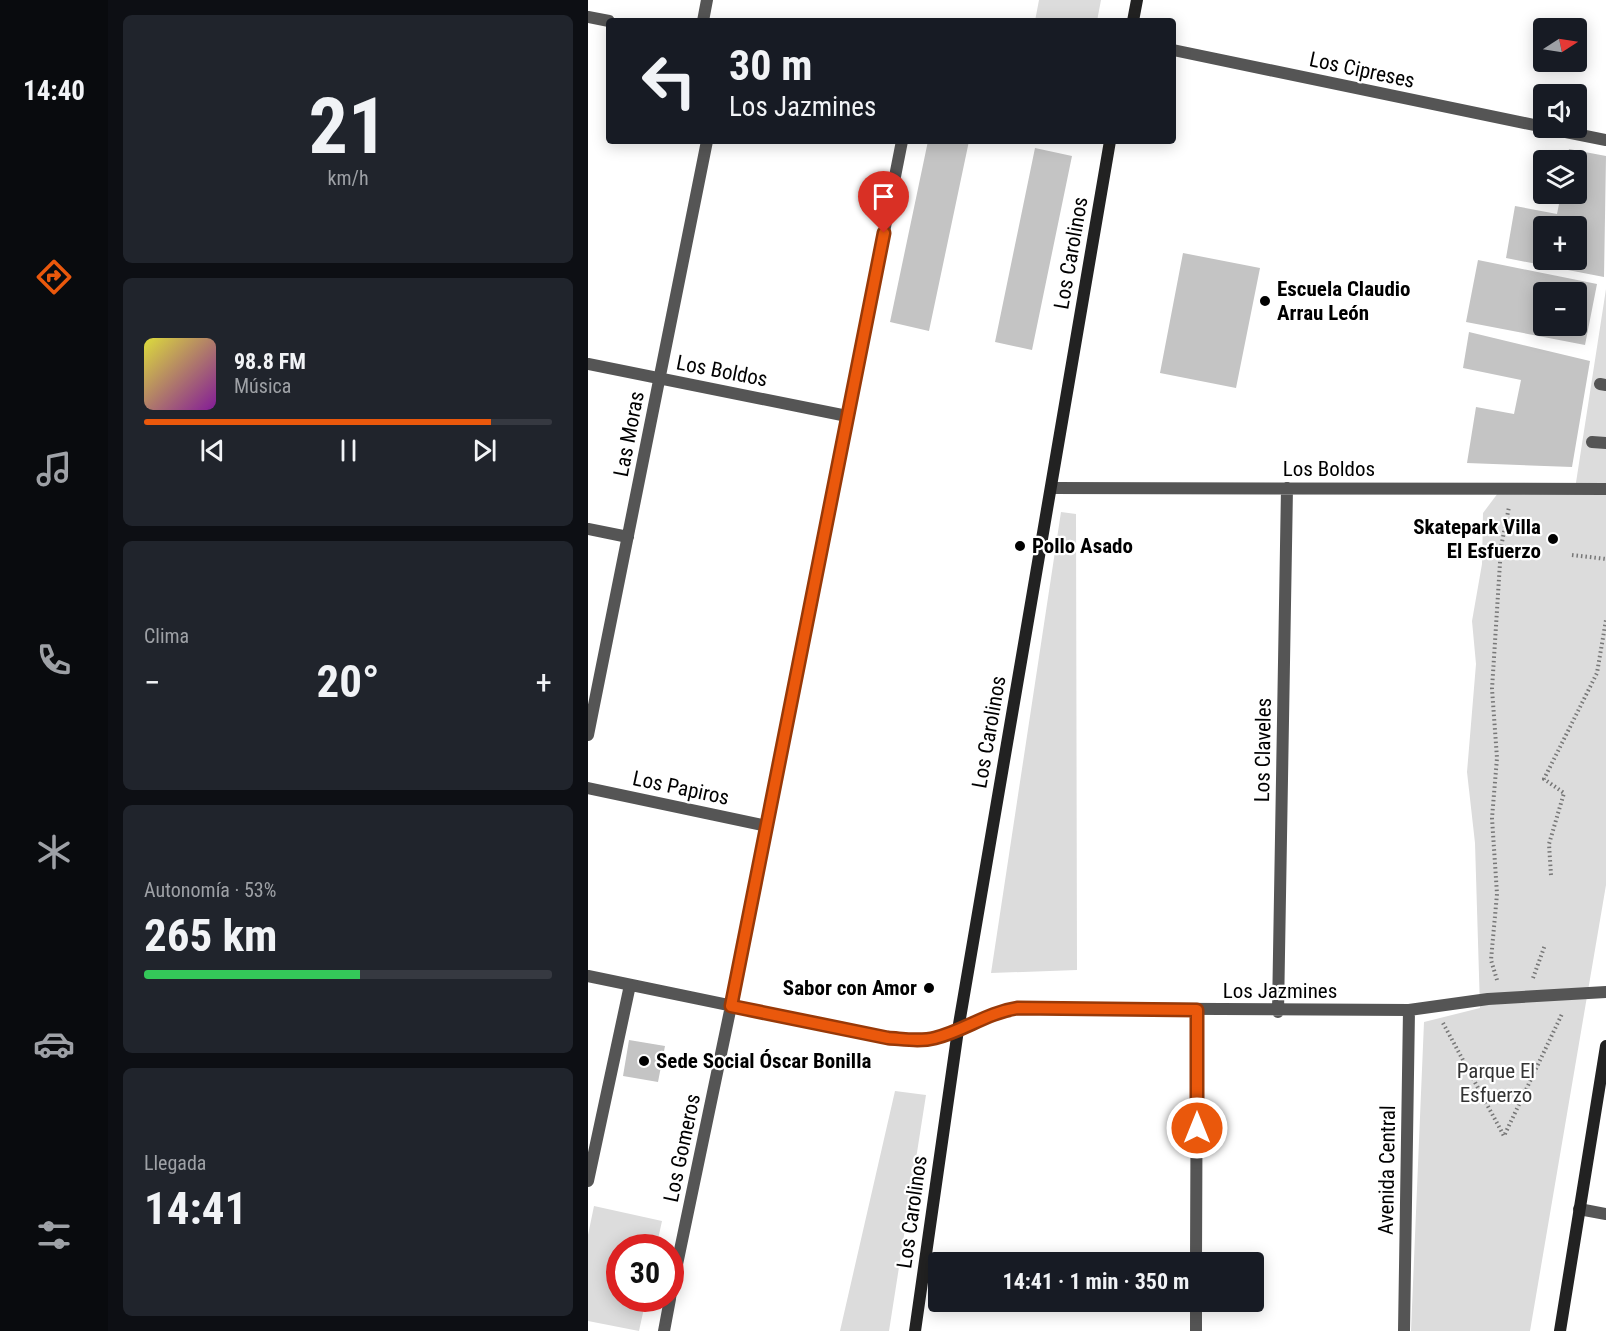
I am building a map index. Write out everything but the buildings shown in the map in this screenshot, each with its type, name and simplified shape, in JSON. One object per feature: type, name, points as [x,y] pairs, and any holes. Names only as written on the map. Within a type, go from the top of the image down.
[{"type":"street","points":[[704,18],[707,0]]},
{"type":"street","points":[[1134,18],[1137,0]]},
{"type":"street","points":[[588,17],[606,20]]},
{"type":"street","name":"Los Cipreses","points":[[1176,52],[1533,125]]},
{"type":"street","name":"Los Cipreses","points":[[1587,136],[1606,140]]},
{"type":"street","name":"Las Moras","points":[[588,735],[706,144]]},
{"type":"street","name":"Los Gomeros","points":[[684,1234],[767,826],[901,144]]},
{"type":"street","name":"Los Carolinos","points":[[915,1331],[958,1030],[1109,144]]},
{"type":"street","name":"Los Boldos","points":[[588,364],[848,416]]},
{"type":"street","points":[[1592,441],[1606,443]]},
{"type":"street","name":"Los Boldos","points":[[1051,488],[1606,489]]},
{"type":"street","name":"Los Claveles","points":[[1278,1012],[1287,488]]},
{"type":"street","points":[[588,529],[628,537]]},
{"type":"street","name":"Los Papiros","points":[[588,788],[767,826]]},
{"type":"street","name":"Los Jazmines","points":[[588,976],[888,1038],[933,1038],[958,1030],[996,1012],[1018,1008],[1278,1012],[1409,1011],[1502,998],[1606,992]]},
{"type":"street","points":[[588,1181],[630,985]]},
{"type":"street","points":[[1196,1252],[1197,1010]]},
{"type":"street","name":"Avenida Central","points":[[1404,1331],[1409,1011]]},
{"type":"street","points":[[1560,1331],[1606,1046]]},
{"type":"street","points":[[1580,1209],[1606,1214]]},
{"type":"street","name":"Los Gomeros","points":[[664,1331],[668,1312]]},
{"type":"street","points":[[1196,1312],[1196,1331]]},
{"type":"path","points":[[1502,998],[1491,960],[1497,894],[1492,818],[1497,758],[1492,689],[1501,547],[1512,489]]},
{"type":"path","points":[[1572,555],[1606,559]]},
{"type":"path","points":[[1551,874],[1549,844],[1564,793],[1544,779],[1597,672],[1606,620]]},
{"type":"path","points":[[1527,996],[1545,945]]},
{"type":"path","points":[[1434,1007],[1504,1136],[1572,993]]},
{"type":"green space","points":[[1039,0],[1101,0],[1098,18],[1036,18]]},
{"type":"green space","name":"Parque El Esfuerzo","points":[[1606,289],[1606,885],[1530,1331],[1411,1331],[1424,1022],[1480,1008],[1475,843],[1467,772],[1476,664],[1472,621],[1482,564],[1483,513],[1501,489],[1575,489]]},
{"type":"green space","points":[[1061,512],[1076,514],[1077,970],[991,973]]},
{"type":"green space","points":[[895,1091],[926,1095],[889,1331],[840,1331]]},
{"type":"green space","points":[[594,1206],[662,1221],[659,1234],[606,1234],[606,1312],[643,1312],[639,1331],[588,1321],[588,1235]]},
{"type":"place","name":"Escuela Claudio Arrau León","points":[[1265,301]]},
{"type":"place","name":"Skatepark Villa El Esfuerzo","points":[[1553,539]]},
{"type":"place","name":"Pollo Asado","points":[[1020,546]]},
{"type":"place","name":"Sabor con Amor","points":[[929,988]]},
{"type":"place","name":"Sede Social Óscar Bonilla","points":[[644,1061]]},
{"type":"route","points":[[884,233],[731,1006],[888,1038],[911,1040],[933,1038],[958,1030],[996,1012],[1018,1008],[1197,1010],[1197,1128]]}]
